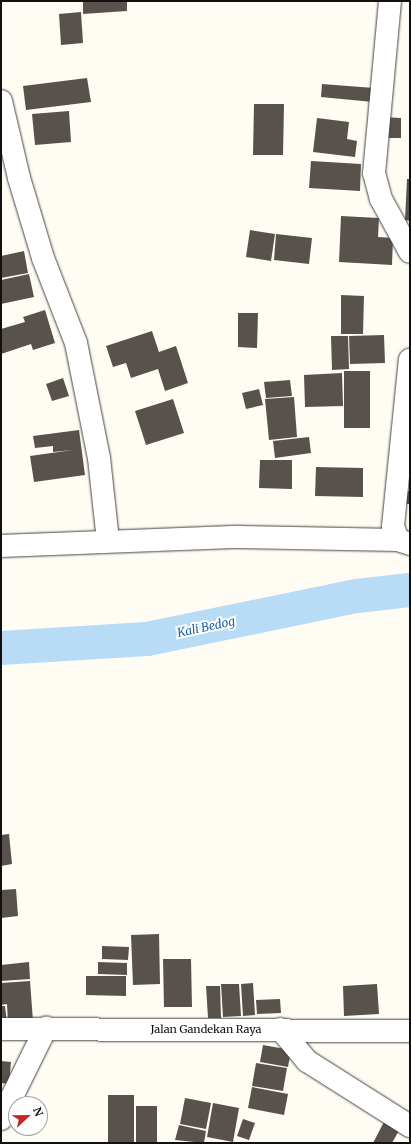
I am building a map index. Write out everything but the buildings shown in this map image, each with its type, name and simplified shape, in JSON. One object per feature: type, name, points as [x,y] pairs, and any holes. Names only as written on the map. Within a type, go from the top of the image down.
[{"type":"street","points":[[390,1],[374,173],[381,199],[410,252]]},
{"type":"street","points":[[1,101],[19,178],[43,258],[76,342],[99,458],[108,541]]},
{"type":"street","points":[[404,542],[393,526],[410,360]]},
{"type":"street","points":[[1,546],[239,537],[404,542]]},
{"type":"street","points":[[1,1119],[46,1028]]},
{"type":"street","name":"Jalan Gandekan Raya","points":[[1,1029],[280,1029],[410,1031]]},
{"type":"street","points":[[280,1029],[307,1061],[410,1126]]},
{"type":"waterway","name":"Kali Bedog","points":[[1,648],[147,639],[357,596],[410,590]]}]
